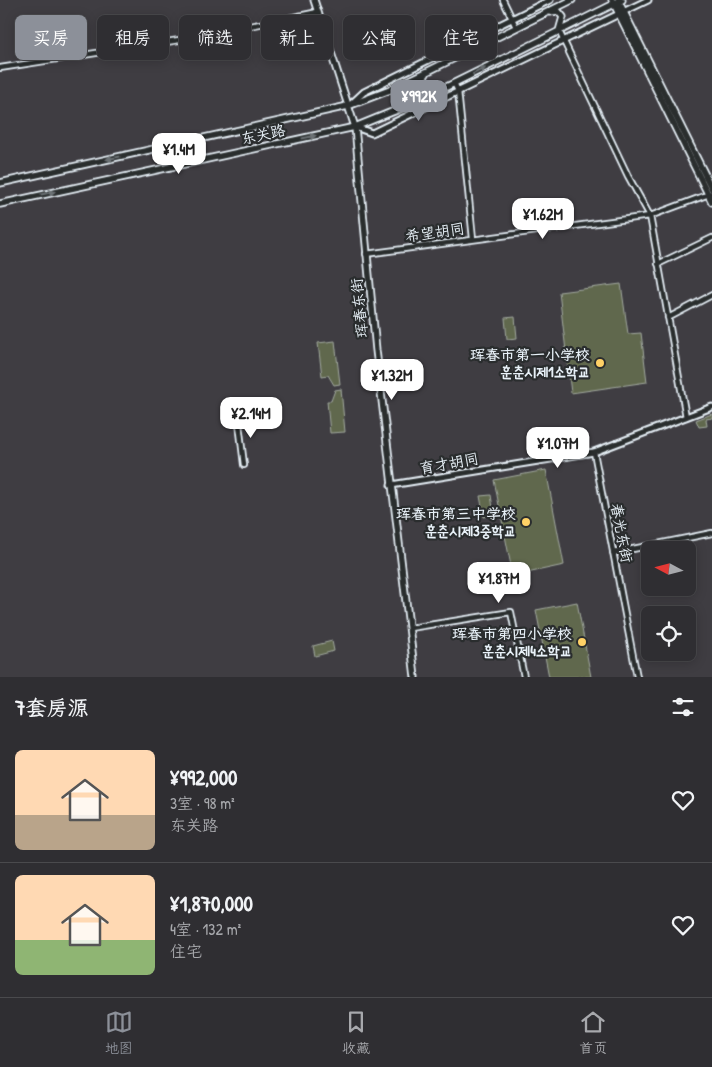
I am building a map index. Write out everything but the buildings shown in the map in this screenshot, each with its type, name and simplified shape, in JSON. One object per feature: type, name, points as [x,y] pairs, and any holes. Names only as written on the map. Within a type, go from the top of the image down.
[{"type":"main road","name":"珲春东街","points":[[314,0],[354,127],[366,254],[415,677]]},
{"type":"main road","name":"东关路","points":[[0,183],[348,106],[390,90],[572,0]]},
{"type":"main road","name":"东关路","points":[[0,204],[354,127],[454,83],[617,1]]},
{"type":"main road","points":[[617,1],[711,192],[712,202]]},
{"type":"main road","points":[[543,14],[553,11],[560,13],[563,20],[559,31]]},
{"type":"main road","points":[[431,69],[420,80],[420,88],[426,93],[438,90]]},
{"type":"street","points":[[503,0],[516,27]]},
{"type":"street","name":"东关路","points":[[348,106],[364,92],[550,0]]},
{"type":"street","name":"东关路","points":[[354,127],[372,133],[648,0]]},
{"type":"street","points":[[0,68],[192,38],[318,12]]},
{"type":"street","points":[[559,31],[628,176],[650,216],[686,417]]},
{"type":"street","points":[[454,83],[458,92],[473,239]]},
{"type":"street","name":"希望胡同","points":[[366,254],[650,216],[711,192]]},
{"type":"street","points":[[658,264],[712,238]]},
{"type":"street","points":[[668,318],[712,295]]},
{"type":"street","name":"育才胡同","points":[[392,485],[594,452],[712,407]]},
{"type":"street","points":[[238,415],[244,464]]},
{"type":"street","name":"春光东街","points":[[594,452],[637,677]]},
{"type":"street","points":[[613,553],[712,533]]},
{"type":"street","points":[[410,628],[511,612],[524,677]]},
{"type":"green space","points":[[621,284],[628,334],[641,333],[647,382],[571,393],[559,292]]},
{"type":"green space","points":[[515,317],[517,338],[507,339],[505,318]]},
{"type":"green space","points":[[335,341],[340,384],[334,385],[328,375],[322,376],[318,343]]},
{"type":"green space","points":[[341,389],[345,432],[330,433],[327,401],[331,401],[335,390]]},
{"type":"green space","points":[[712,414],[712,418],[706,419],[707,426],[699,427],[696,420]]},
{"type":"green space","points":[[546,470],[564,565],[513,576],[494,480]]},
{"type":"green space","points":[[491,495],[494,515],[484,517],[480,496]]},
{"type":"green space","points":[[577,602],[591,677],[549,677],[536,610]]},
{"type":"green space","points":[[332,641],[334,651],[315,656],[313,646]]},
{"type":"place","name":"珲春市第一小学校 훈춘시제1소학교","points":[[600,363]]},
{"type":"place","name":"珲春市第三中学校 훈춘시제3중학교","points":[[526,522]]},
{"type":"place","name":"珲春市第四小学校 훈춘시제4소학교","points":[[582,642]]}]
